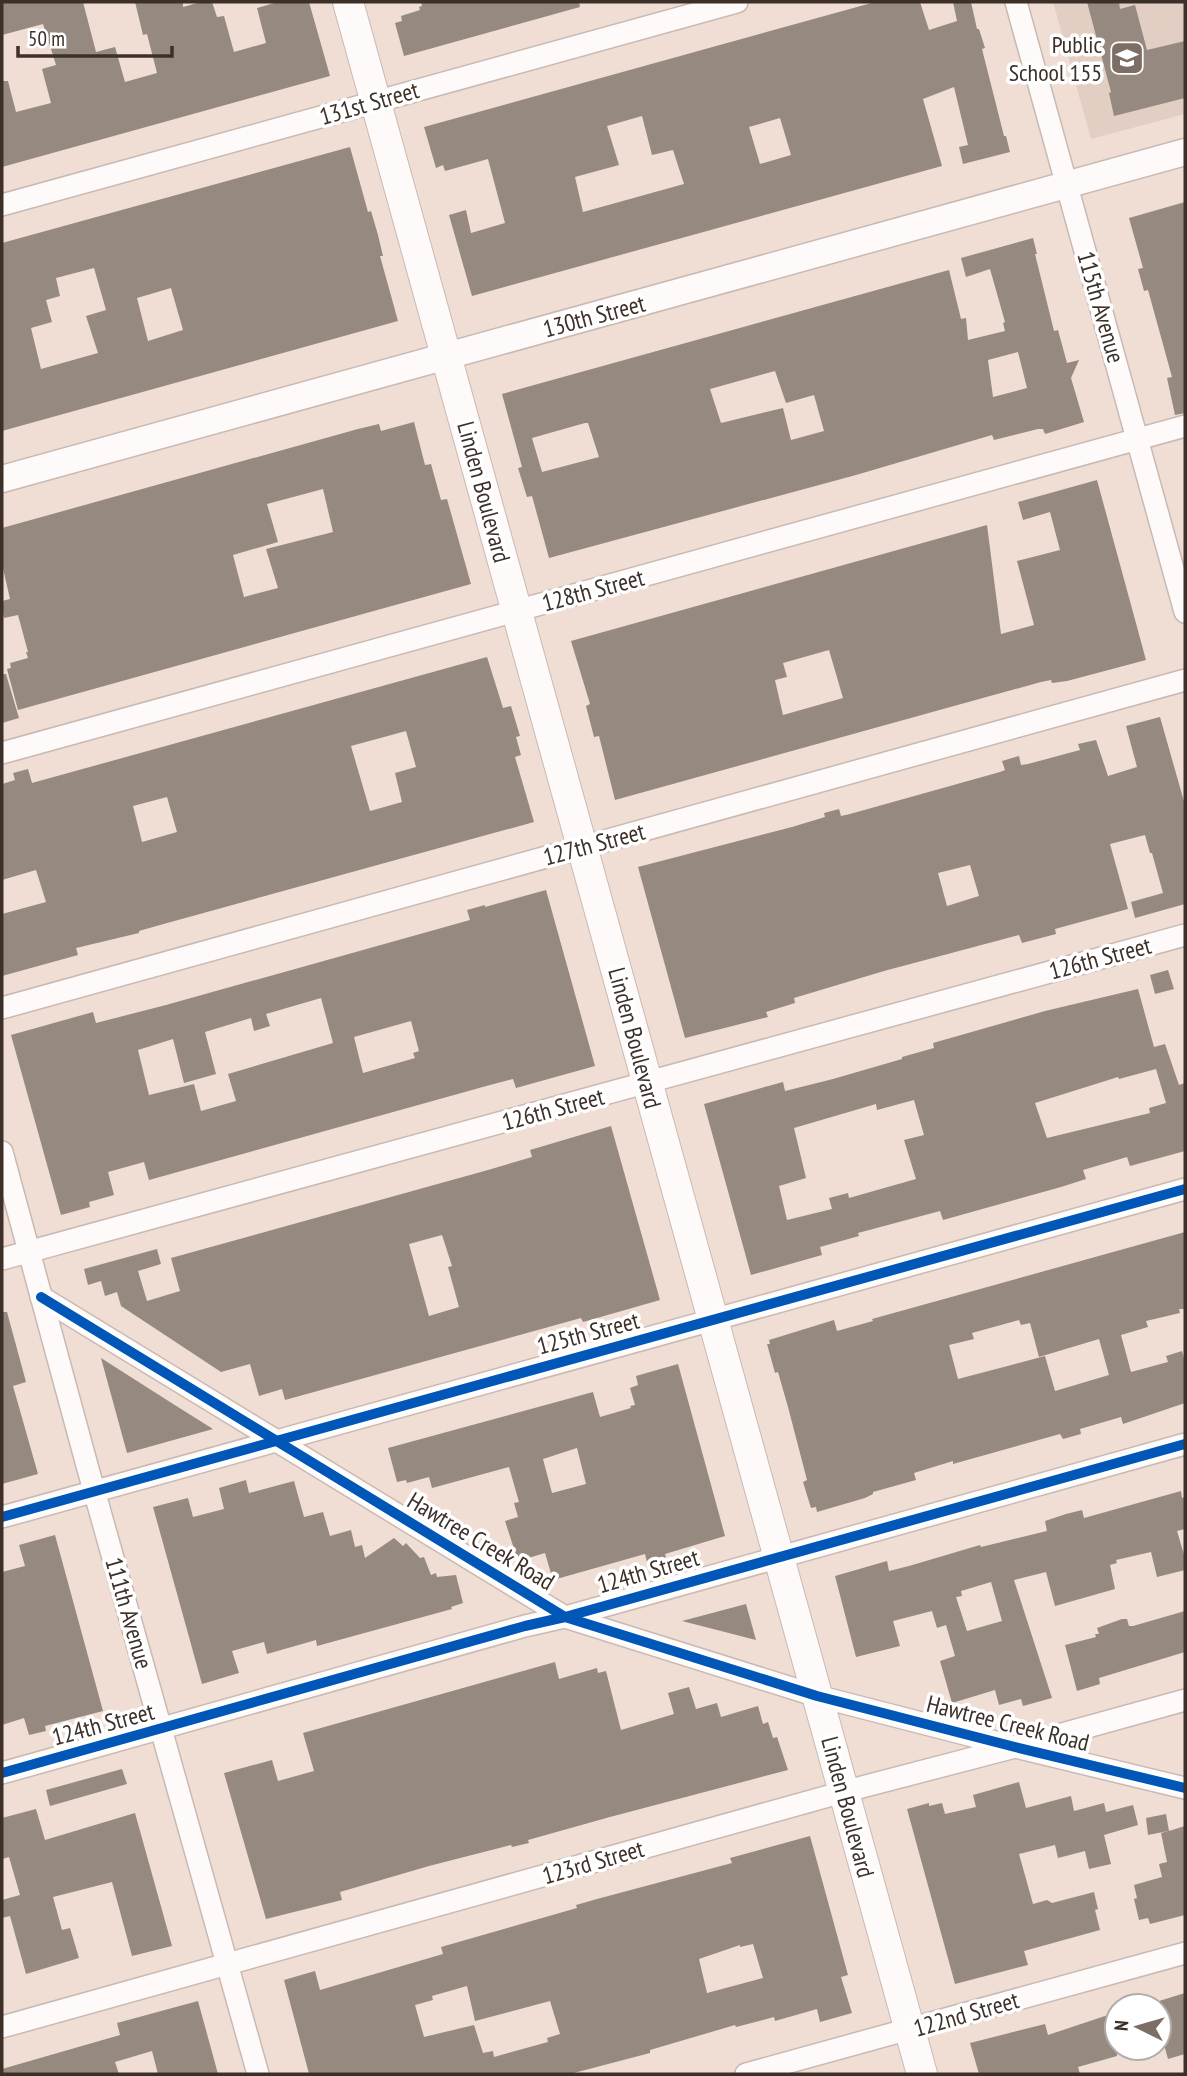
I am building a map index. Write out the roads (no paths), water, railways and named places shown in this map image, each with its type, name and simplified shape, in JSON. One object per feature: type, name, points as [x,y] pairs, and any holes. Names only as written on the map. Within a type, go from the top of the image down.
[{"type":"main road","name":"Linden Boulevard","points":[[348,2],[922,2074]]},
{"type":"street","name":"131st Street","points":[[2,205],[737,2]]},
{"type":"street","name":"115th Avenue","points":[[1016,2],[1185,612]]},
{"type":"street","name":"130th Street","points":[[2,479],[1185,152]]},
{"type":"street","name":"128th Street","points":[[2,753],[1185,426]]},
{"type":"street","name":"127th Street","points":[[2,1008],[1185,680]]},
{"type":"street","name":"126th Street","points":[[2,1259],[1185,935]]},
{"type":"street","name":"111th Avenue","points":[[2,1152],[94,1492],[258,2074]]},
{"type":"street","name":"125th Street","points":[[2,1517],[1185,1189]]},
{"type":"street","name":"Hawtree Creek Road","points":[[41,1297],[565,1617],[817,1696],[1185,1788]]},
{"type":"street","name":"124th Street","points":[[2,1773],[1185,1444]]},
{"type":"street","name":"123rd Street","points":[[2,2027],[843,1791],[1185,1700]]},
{"type":"street","name":"122nd Street","points":[[746,2074],[1185,1953]]},
{"type":"place","name":"Public School 155","points":[[1127,58]]}]
